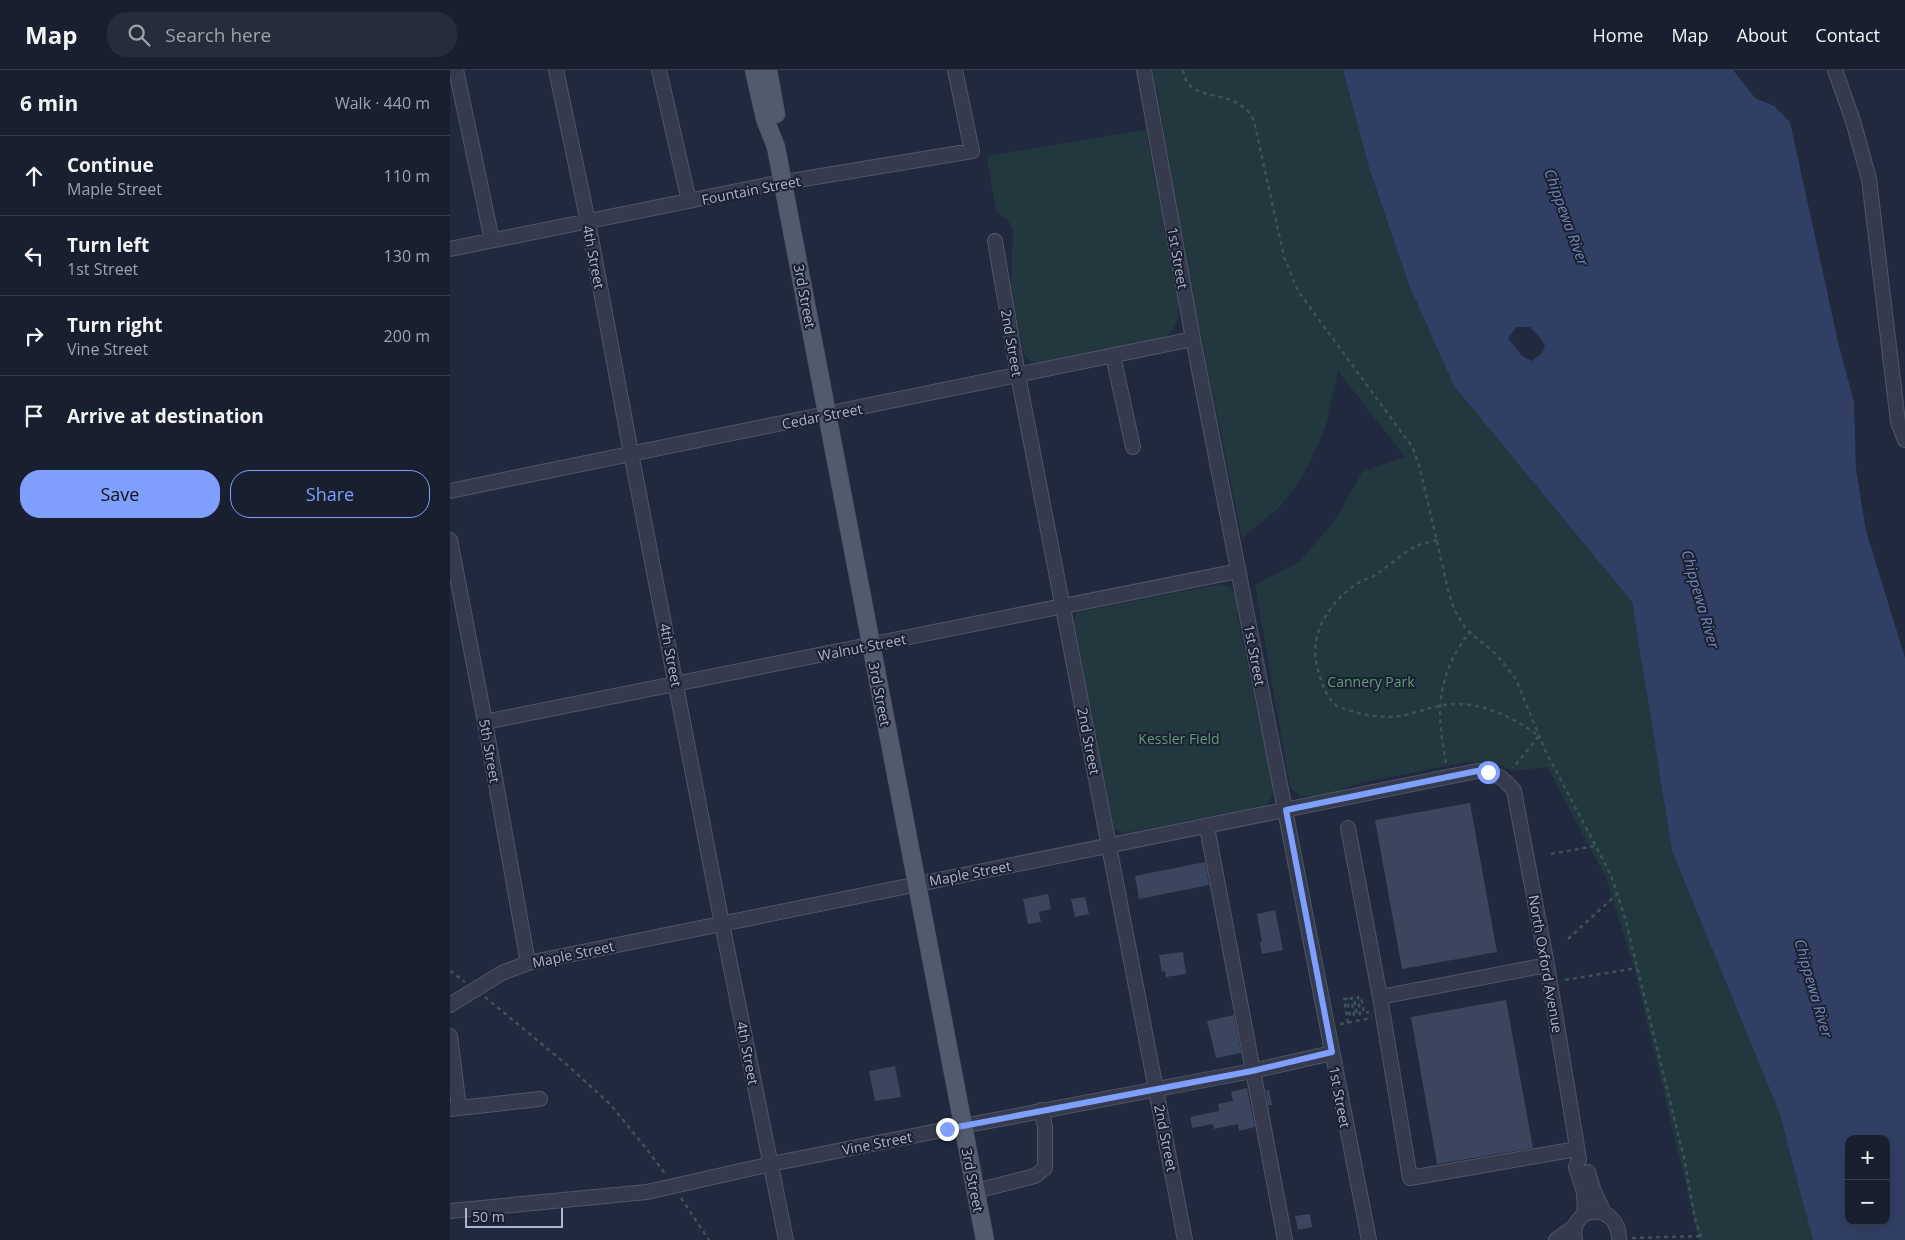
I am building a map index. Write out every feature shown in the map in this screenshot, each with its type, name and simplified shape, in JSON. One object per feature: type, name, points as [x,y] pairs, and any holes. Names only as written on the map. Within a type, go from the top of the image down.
[{"type":"main road","name":"3rd Street","points":[[754,70],[765,119],[776,147],[985,1240]]},
{"type":"main road","name":"3rd Street","points":[[768,70],[778,131],[776,147]]},
{"type":"street","points":[[456,70],[492,240]]},
{"type":"street","name":"4th Street","points":[[556,70],[588,222],[722,924],[786,1240]]},
{"type":"street","points":[[659,70],[689,202]]},
{"type":"street","name":"Fountain Street","points":[[450,249],[783,184],[972,151],[955,70]]},
{"type":"street","name":"1st Street","points":[[1144,70],[1193,339],[1369,1240]]},
{"type":"street","points":[[1835,70],[1853,121],[1869,179],[1898,422],[1905,440]]},
{"type":"street","name":"2nd Street","points":[[995,241],[1018,375],[1185,1240]]},
{"type":"street","name":"Cedar Street","points":[[450,491],[1193,339]]},
{"type":"street","points":[[1113,356],[1133,447]]},
{"type":"street","name":"5th Street","points":[[450,540],[528,964]]},
{"type":"street","name":"Walnut Street","points":[[485,722],[1238,571]]},
{"type":"street","name":"Maple Street","points":[[450,1005],[502,973],[528,964],[916,883],[1207,827],[1477,771],[1499,775]]},
{"type":"street","name":"North Oxford Avenue","points":[[1499,775],[1507,781],[1514,791],[1547,964],[1578,1154],[1576,1168],[1584,1192],[1586,1214]]},
{"type":"street","points":[[1207,827],[1285,1240]]},
{"type":"street","points":[[1348,828],[1380,997],[1410,1178],[1578,1154]]},
{"type":"street","points":[[1380,997],[1547,964]]},
{"type":"street","points":[[450,1036],[455,1108],[540,1099]]},
{"type":"street","name":"Vine Street","points":[[450,1212],[647,1192],[771,1164],[1042,1110],[1252,1071],[1332,1052]]},
{"type":"street","points":[[976,1191],[1035,1176],[1045,1168],[1045,1126],[1042,1110]]},
{"type":"street","name":"North Oxford Avenue","points":[[1578,1154],[1586,1165],[1593,1190],[1604,1213],[1617,1224],[1625,1239]]},
{"type":"street","points":[[1556,1240],[1575,1226],[1581,1217],[1586,1214],[1604,1213]]},
{"type":"street","points":[[1575,1226],[1575,1240]]},
{"type":"path","points":[[1183,70],[1184,78],[1189,86],[1198,91],[1234,101],[1244,106],[1250,113],[1254,121],[1284,257],[1290,275],[1298,291],[1413,448],[1420,469],[1449,594],[1455,611],[1470,632],[1496,654],[1516,679],[1544,748],[1611,875],[1637,968],[1684,1158],[1695,1219],[1702,1240]]},
{"type":"path","points":[[1437,540],[1418,546],[1392,562],[1370,579],[1359,582],[1340,598],[1324,618],[1316,635],[1315,652],[1317,670],[1324,689],[1337,706],[1357,713],[1377,716],[1400,716],[1439,705],[1478,706],[1517,720],[1539,736]]},
{"type":"path","points":[[1446,763],[1440,733],[1439,705],[1444,679],[1451,661],[1459,646],[1470,632]]},
{"type":"path","points":[[1513,768],[1539,736]]},
{"type":"path","points":[[1551,854],[1595,846]]},
{"type":"path","points":[[1568,939],[1617,894]]},
{"type":"path","points":[[1565,980],[1637,968]]},
{"type":"path","points":[[450,971],[475,989],[566,1064],[610,1104],[649,1152],[709,1240]]},
{"type":"path","points":[[1366,1013],[1364,1013],[1361,997],[1358,997],[1360,1014],[1357,1014],[1354,998],[1351,998],[1354,1015],[1350,1016],[1347,999],[1344,999],[1349,1022],[1367,1019]]},
{"type":"path","points":[[1625,1239],[1701,1236]]},
{"type":"green space","name":"Cannery Park","points":[[1153,70],[1343,70],[1369,168],[1409,285],[1454,386],[1632,602],[1672,851],[1779,1112],[1813,1240],[1699,1240],[1635,972],[1607,880],[1547,767],[1513,771],[1496,763],[1466,762],[1355,784],[1321,796],[1299,795],[1290,787],[1255,585],[1300,561],[1336,519],[1362,472],[1405,457],[1338,371],[1326,426],[1310,463],[1297,485],[1278,509],[1242,538],[1189,277]]},
{"type":"green space","points":[[1146,130],[1178,302],[1178,317],[1175,325],[1165,337],[1041,363],[1031,361],[1024,354],[1011,287],[1013,229],[1007,219],[996,213],[987,156]]},
{"type":"green space","name":"Kessler Field","points":[[1220,584],[1230,587],[1237,597],[1238,618],[1272,783],[1271,799],[1264,806],[1124,833],[1115,830],[1074,621],[1077,612]]},
{"type":"water","name":"Chippewa River","points":[[1343,70],[1733,70],[1755,98],[1774,106],[1790,122],[1839,346],[1854,402],[1856,469],[1866,531],[1905,658],[1905,1240],[1813,1240],[1779,1112],[1672,851],[1632,602],[1454,386],[1409,285],[1369,168]],"holes":[[[1517,327],[1530,327],[1545,346],[1542,353],[1532,361],[1522,356],[1508,338]]]},
{"type":"building","points":[[1470,803],[1497,952],[1402,969],[1375,820]]},
{"type":"building","points":[[1205,862],[1209,885],[1139,899],[1135,876]]},
{"type":"building","points":[[1048,894],[1051,909],[1039,912],[1041,922],[1028,924],[1023,899]]},
{"type":"building","points":[[1085,897],[1089,914],[1075,917],[1071,899]]},
{"type":"building","points":[[1275,910],[1283,950],[1262,954],[1257,914]]},
{"type":"building","points":[[1183,952],[1186,974],[1166,977],[1165,971],[1162,972],[1159,955]]},
{"type":"building","points":[[1506,1000],[1533,1148],[1437,1164],[1411,1017]]},
{"type":"building","points":[[1234,1015],[1241,1053],[1216,1058],[1207,1021]]},
{"type":"building","points":[[895,1066],[901,1097],[875,1101],[869,1071]]},
{"type":"building","points":[[1247,1088],[1255,1127],[1239,1131],[1238,1124],[1214,1129],[1213,1124],[1192,1128],[1190,1117],[1219,1111],[1218,1104],[1233,1101],[1231,1092]]},
{"type":"building","points":[[1266,1090],[1269,1090],[1272,1105],[1268,1105]]},
{"type":"building","points":[[1310,1214],[1312,1227],[1298,1230],[1295,1216]]},
{"type":"route","points":[[947,1129],[1252,1071],[1332,1052],[1286,810],[1477,771],[1488,772]]}]
